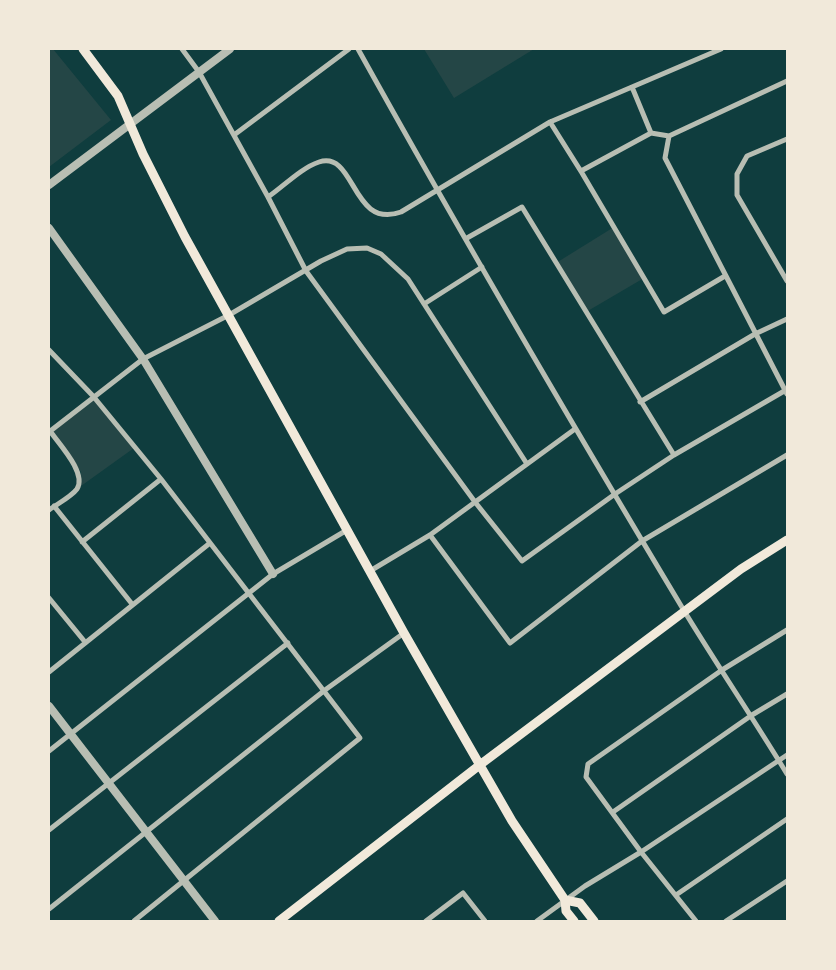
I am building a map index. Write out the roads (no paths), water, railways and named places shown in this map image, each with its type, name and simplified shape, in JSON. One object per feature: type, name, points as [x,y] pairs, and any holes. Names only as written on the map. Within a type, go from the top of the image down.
[{"type":"main road","points":[[83,49],[118,96],[130,125],[181,228],[370,572],[512,821],[565,900],[566,911],[574,921]]},
{"type":"main road","points":[[279,921],[480,764],[741,569],[787,540]]},
{"type":"main road","points":[[565,900],[580,903],[594,921]]},
{"type":"street","points":[[182,49],[199,72],[268,197],[306,271],[475,502],[522,561],[615,494],[674,455],[786,392],[665,158],[668,136]]},
{"type":"street","points":[[49,185],[230,49]]},
{"type":"street","points":[[234,135],[349,49]]},
{"type":"street","points":[[358,49],[437,191],[467,238],[575,429],[685,611],[752,715],[787,774]]},
{"type":"street","points":[[268,197],[320,161],[331,161],[339,166],[368,207],[380,215],[391,216],[437,191],[550,122],[721,49]]},
{"type":"street","points":[[582,171],[651,133],[668,136],[787,81]]},
{"type":"street","points":[[632,87],[651,133]]},
{"type":"street","points":[[550,122],[582,171],[664,312],[725,276]]},
{"type":"street","points":[[786,141],[746,156],[737,174],[737,195],[787,281]]},
{"type":"street","points":[[467,238],[522,207],[674,455]]},
{"type":"street","points":[[49,228],[143,359],[274,574]]},
{"type":"street","points":[[49,510],[76,490],[79,483],[78,472],[49,432],[92,396],[143,359],[229,315],[347,249],[367,248],[381,254],[395,265],[424,304],[527,464]]},
{"type":"street","points":[[424,304],[482,267]]},
{"type":"street","points":[[640,402],[755,334],[787,319]]},
{"type":"street","points":[[49,351],[92,396],[161,479],[360,738],[185,882],[134,921]]},
{"type":"street","points":[[370,572],[430,535],[575,429]]},
{"type":"street","points":[[430,535],[510,643],[642,541],[787,455]]},
{"type":"street","points":[[82,542],[161,479]]},
{"type":"street","points":[[54,506],[132,604]]},
{"type":"street","points":[[49,751],[274,574],[347,530]]},
{"type":"street","points":[[49,672],[84,642],[210,543]]},
{"type":"street","points":[[49,598],[84,642]]},
{"type":"street","points":[[696,921],[641,852],[586,777],[588,764],[722,670],[787,630]]},
{"type":"street","points":[[49,909],[325,690],[404,633]]},
{"type":"street","points":[[49,830],[288,643]]},
{"type":"street","points":[[613,812],[752,715],[787,694]]},
{"type":"street","points":[[49,706],[215,921]]},
{"type":"street","points":[[537,921],[565,900],[641,852],[778,759],[787,755]]},
{"type":"street","points":[[676,895],[787,819]]},
{"type":"street","points":[[726,921],[787,881]]},
{"type":"street","points":[[426,921],[463,893],[485,921]]}]
